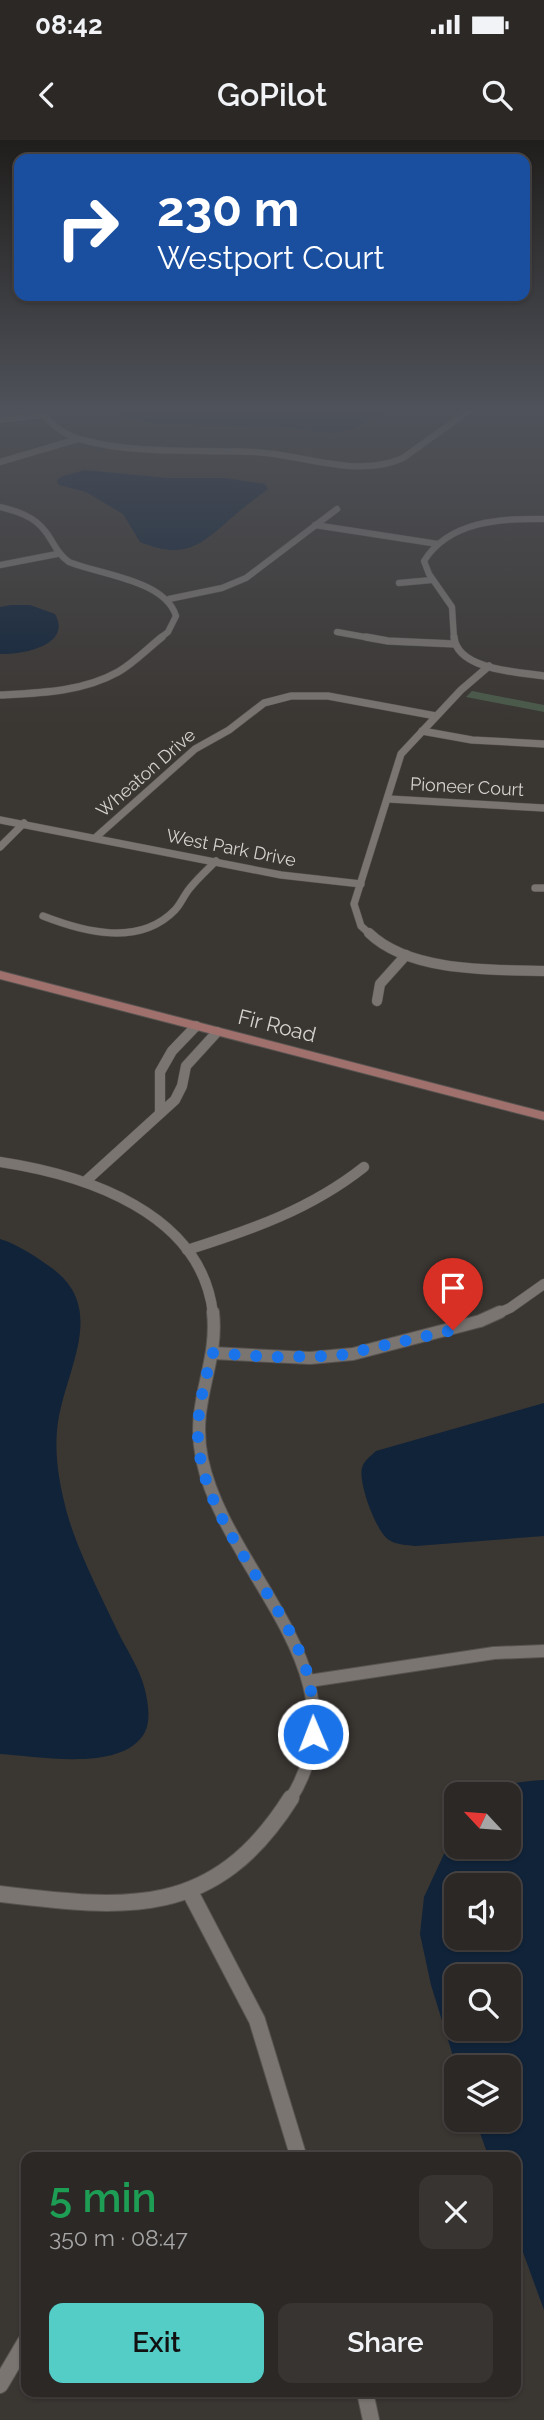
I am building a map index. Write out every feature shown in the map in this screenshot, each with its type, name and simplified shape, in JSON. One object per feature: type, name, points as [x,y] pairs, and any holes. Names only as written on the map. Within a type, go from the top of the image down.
[{"type":"street","points":[[0,695],[41,694],[72,689],[120,671],[173,626],[176,614],[169,599],[149,587],[75,565],[57,554],[44,529],[20,513]]},
{"type":"street","points":[[169,599],[208,592],[246,578],[264,567],[331,513]]},
{"type":"street","points":[[481,517],[489,523]]},
{"type":"street","points":[[544,519],[489,523],[457,530],[438,544],[424,561],[432,580],[453,609],[455,644],[463,656],[489,666],[544,676]]},
{"type":"street","points":[[315,525],[438,544]]},
{"type":"street","points":[[0,565],[57,554]]},
{"type":"street","points":[[399,583],[432,580]]},
{"type":"street","points":[[337,632],[399,642],[455,644]]},
{"type":"street","points":[[489,666],[436,716],[401,754],[354,904],[355,913],[363,930],[380,943],[406,955],[494,972],[544,971]]},
{"type":"street","points":[[285,689],[291,696],[342,698],[436,716]]},
{"type":"street","name":"Wheaton Drive","points":[[95,838],[202,743],[229,730],[254,709],[291,696]]},
{"type":"street","points":[[422,731],[472,740],[544,744]]},
{"type":"street","name":"Pioneer Court","points":[[388,799],[544,807]]},
{"type":"street","name":"West Park Drive","points":[[0,820],[298,877],[361,884]]},
{"type":"street","points":[[0,847],[24,823]]},
{"type":"street","points":[[44,916],[92,932],[123,933],[142,929],[160,922],[175,911],[187,891],[216,861]]},
{"type":"street","points":[[142,929],[151,937]]},
{"type":"street","points":[[377,1001],[380,984],[406,955]]},
{"type":"street","name":"Fir Road","points":[[0,975],[544,1116]]},
{"type":"street","points":[[160,1113],[162,1097],[158,1084],[163,1065],[195,1026]]},
{"type":"street","points":[[86,1180],[175,1100],[182,1086],[186,1066],[217,1032]]},
{"type":"street","points":[[0,1162],[45,1168],[86,1180],[142,1209],[187,1250],[204,1278],[213,1308],[212,1353],[199,1409],[198,1438],[204,1471],[221,1514],[293,1641],[309,1681],[314,1707],[313,1734],[304,1771],[289,1803],[268,1832],[238,1860],[189,1890],[163,1899],[130,1904],[0,1894]]},
{"type":"street","points":[[187,1250],[300,1211],[340,1188],[364,1167]]},
{"type":"street","points":[[212,1353],[310,1358],[354,1354],[480,1321],[510,1308],[544,1284]]},
{"type":"street","points":[[309,1681],[494,1653],[544,1651]]},
{"type":"street","points":[[189,1890],[257,2020],[297,2152]]},
{"type":"street","points":[[0,2385],[21,2350]]},
{"type":"street","points":[[366,2397],[371,2420]]},
{"type":"green space","points":[[472,691],[544,705],[544,712],[466,697]]},
{"type":"water","points":[[236,513],[208,538],[189,548],[178,550],[167,550],[140,542],[123,514]]},
{"type":"water","points":[[30,605],[55,614],[59,625],[57,634],[51,641],[31,650],[0,654],[0,607]]},
{"type":"water","points":[[0,1239],[18,1246],[65,1280],[76,1298],[80,1317],[75,1358],[58,1422],[60,1482],[68,1517],[81,1552],[142,1680],[148,1713],[145,1732],[134,1745],[99,1758],[57,1759],[0,1754]]},
{"type":"water","points":[[544,1403],[544,1536],[416,1546],[395,1543],[384,1535],[369,1506],[361,1475],[364,1463],[376,1451]]},
{"type":"water","points":[[544,1780],[544,2310],[521,2247],[521,2152],[487,2152],[480,2132],[521,2132],[521,2055],[453,2055],[448,2041],[521,2041],[521,1964],[444,1964],[444,2027],[420,1934],[424,1897],[444,1854],[444,1859],[521,1859],[522,1782]]},
{"type":"route","points":[[313,1734],[312,1693],[302,1659],[221,1514],[204,1471],[198,1438],[199,1409],[212,1353],[310,1358],[337,1356],[453,1330]]}]
